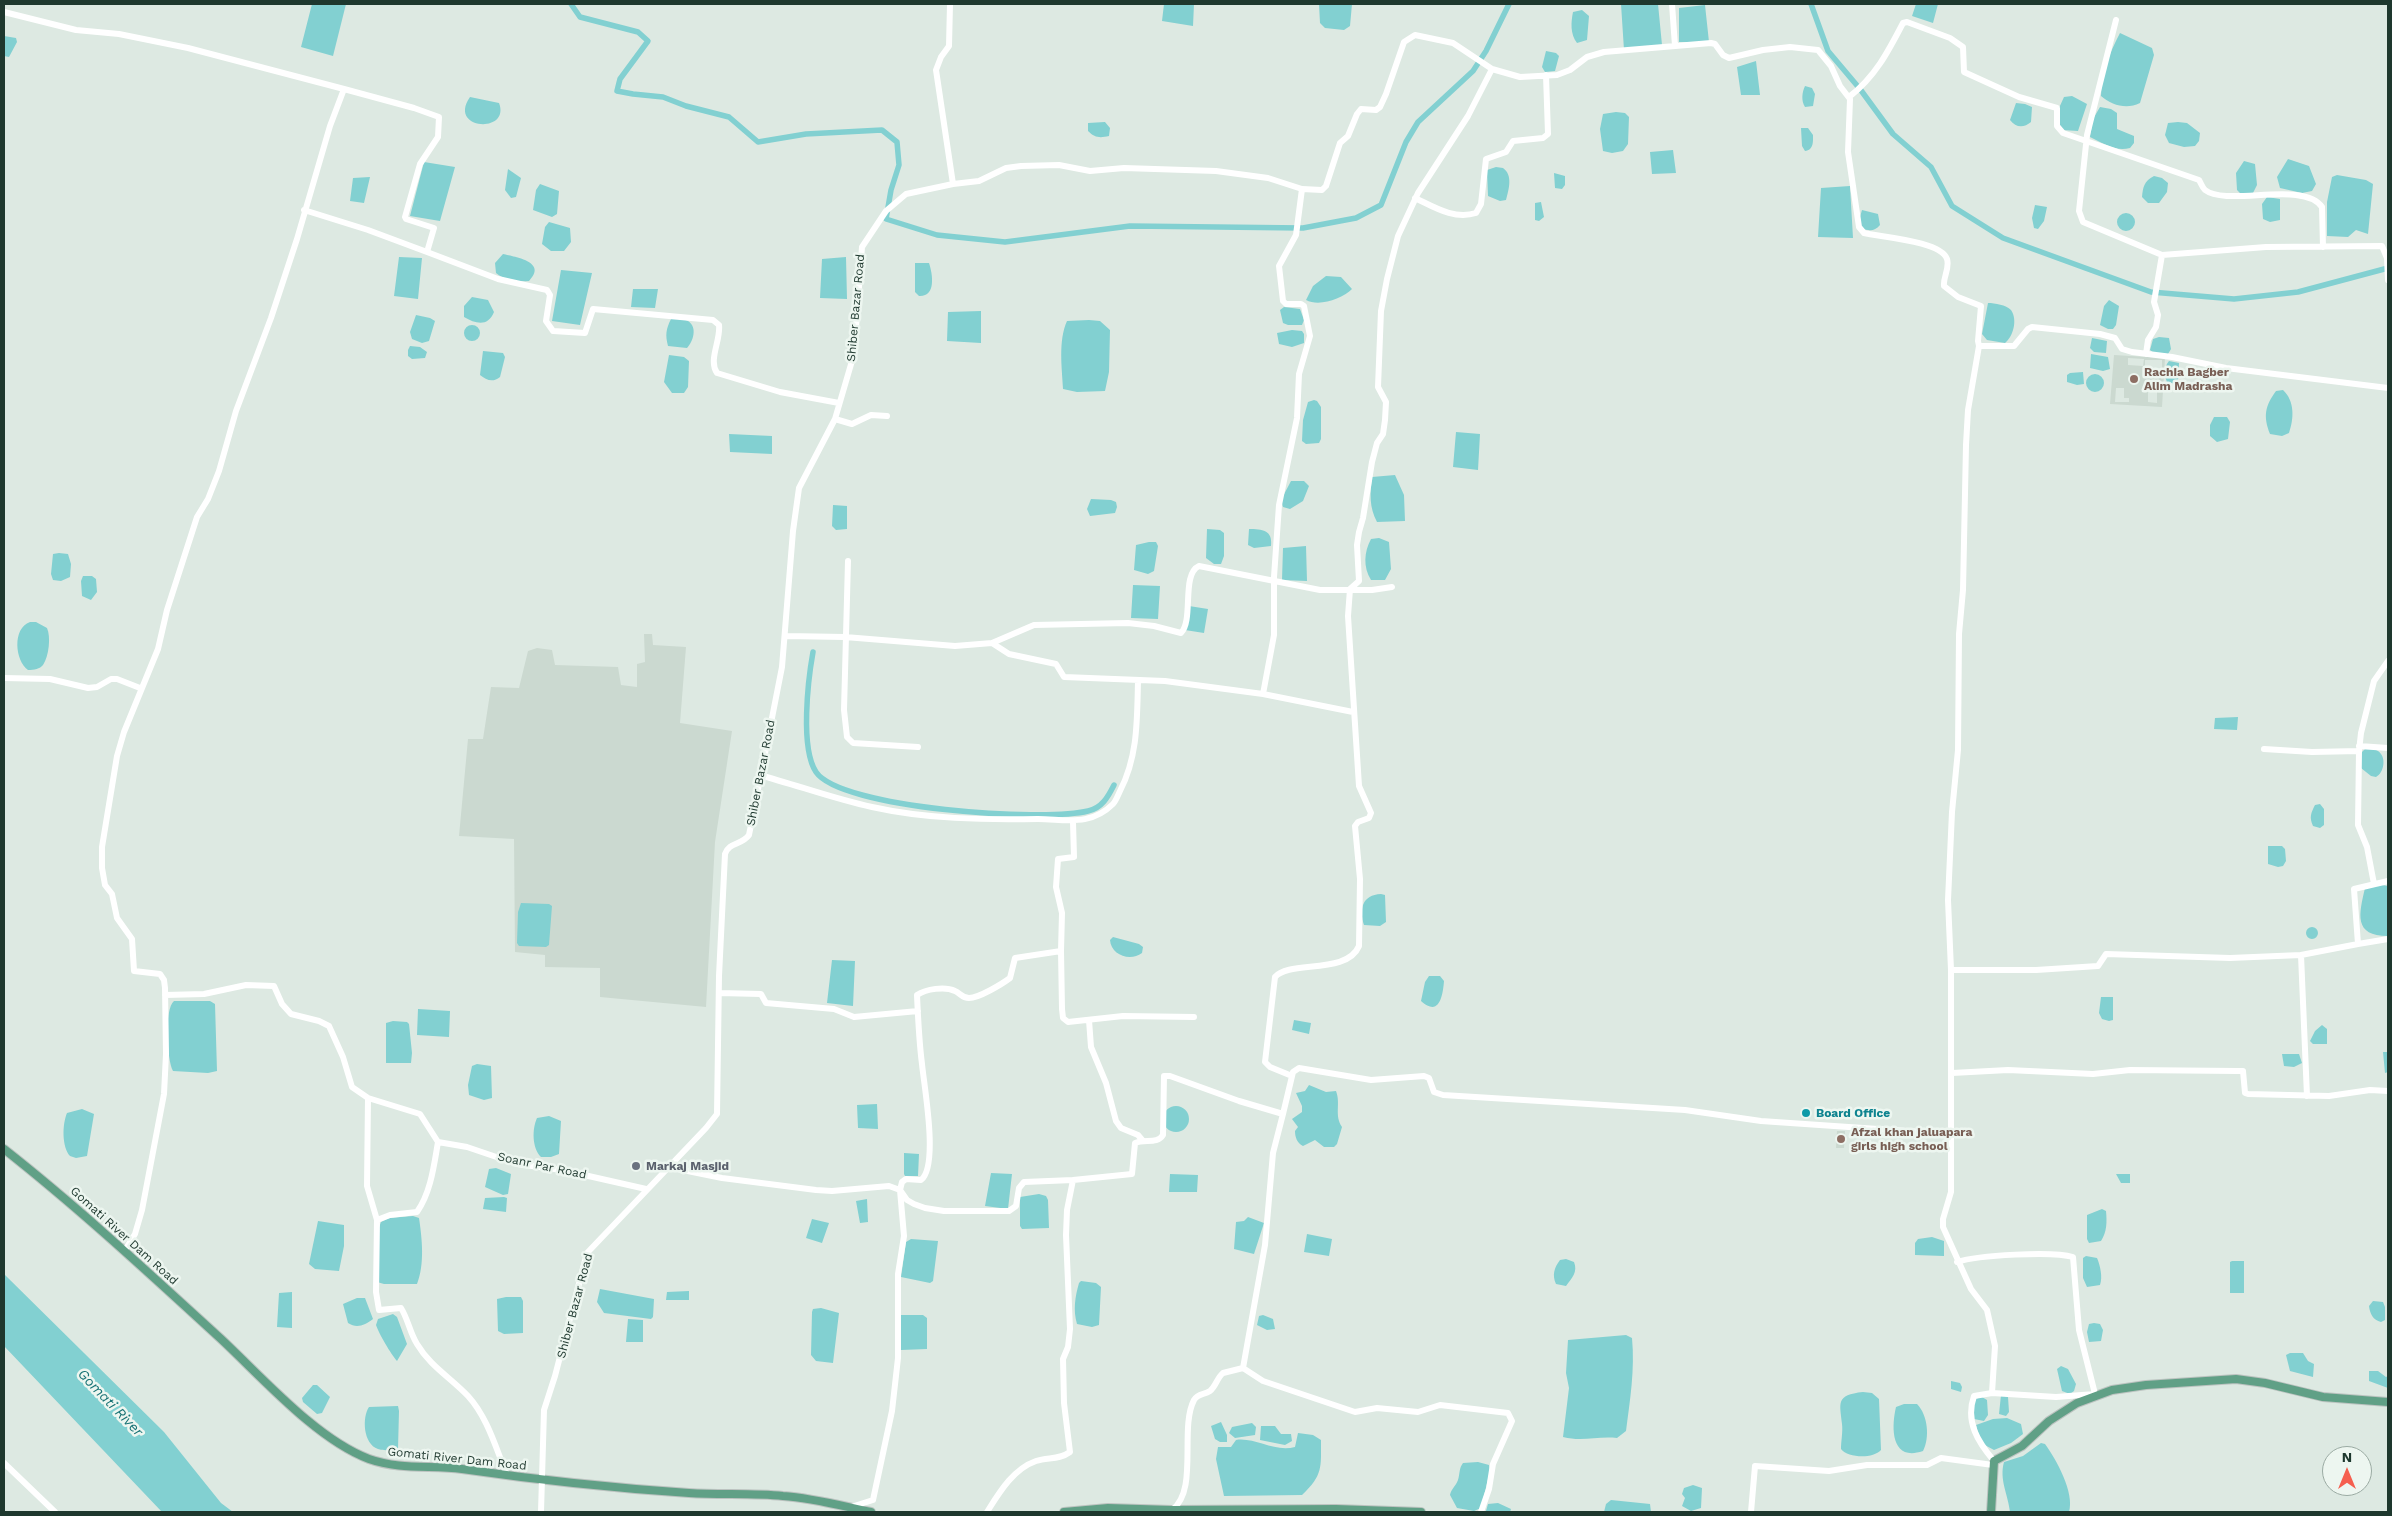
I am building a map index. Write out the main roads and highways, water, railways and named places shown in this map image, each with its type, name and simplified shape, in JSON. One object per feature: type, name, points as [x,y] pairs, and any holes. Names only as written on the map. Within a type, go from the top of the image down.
[{"type":"main road","name":"Gomati River Dam Road","points":[[4,1149],[67,1199],[125,1250],[296,1409],[341,1445],[369,1459],[401,1467],[459,1468],[541,1480],[692,1493],[781,1496],[816,1500],[871,1512]]},
{"type":"main road","points":[[1991,1512],[1994,1463],[2022,1446],[2049,1421],[2095,1394],[2146,1385],[2236,1380],[2265,1383],[2323,1397],[2388,1402]]},
{"type":"main road","points":[[1066,1512],[1108,1508],[1172,1510],[1336,1509],[1420,1512]]},
{"type":"water","points":[[312,4],[346,4],[333,56],[301,47]]},
{"type":"water","points":[[1164,4],[1194,4],[1193,26],[1162,21]]},
{"type":"water","points":[[1319,4],[1352,4],[1350,26],[1344,30],[1325,28],[1320,23]]},
{"type":"water","points":[[1621,4],[1658,4],[1662,45],[1624,50]]},
{"type":"water","points":[[1916,4],[1938,4],[1933,23],[1912,16]]},
{"type":"water","points":[[1705,5],[1709,42],[1679,42],[1679,8]]},
{"type":"water","points":[[1582,10],[1589,16],[1587,40],[1577,43],[1572,32],[1572,16],[1573,12]]},
{"type":"water","points":[[2120,33],[2152,48],[2154,55],[2140,103],[2130,106],[2114,104],[2101,96],[2101,87],[2107,63]]},
{"type":"water","points":[[4,36],[16,38],[17,42],[9,57],[4,56]]},
{"type":"water","points":[[1546,51],[1556,53],[1559,56],[1555,71],[1545,72],[1542,67]]},
{"type":"water","points":[[1756,61],[1760,95],[1741,95],[1737,67]]},
{"type":"water","points":[[1805,86],[1812,88],[1815,94],[1813,106],[1805,107],[1804,105],[1802,96]]},
{"type":"water","points":[[2072,96],[2087,104],[2078,131],[2062,130],[2058,124],[2059,108],[2064,97]]},
{"type":"water","points":[[470,97],[499,103],[500,113],[496,120],[480,124],[472,122],[467,116],[465,108]]},
{"type":"water","points":[[2016,103],[2032,107],[2031,122],[2023,126],[2017,126],[2012,123],[2010,120]]},
{"type":"water","points":[[2100,107],[2111,109],[2117,113],[2117,129],[2134,136],[2134,143],[2130,148],[2114,148],[2090,137],[2093,119]]},
{"type":"water","points":[[1625,113],[1629,117],[1628,144],[1623,151],[1612,153],[1603,151],[1600,129],[1603,114]]},
{"type":"water","points":[[1105,122],[1110,128],[1109,136],[1098,137],[1088,131],[1088,123]]},
{"type":"water","points":[[2168,123],[2187,123],[2200,133],[2199,141],[2195,146],[2184,147],[2169,143],[2165,135]]},
{"type":"water","points":[[1801,128],[1808,128],[1813,135],[1810,149],[1805,151],[1802,146]]},
{"type":"water","points":[[1673,150],[1676,173],[1652,174],[1650,152]]},
{"type":"water","points":[[2288,159],[2309,166],[2316,184],[2312,191],[2302,193],[2280,188],[2277,177]]},
{"type":"water","points":[[2244,161],[2255,164],[2257,185],[2253,193],[2240,193],[2237,190],[2236,173]]},
{"type":"water","points":[[424,162],[455,167],[440,221],[410,216]]},
{"type":"water","points":[[1496,167],[1503,168],[1508,174],[1509,182],[1506,200],[1500,201],[1488,196],[1487,170]]},
{"type":"water","points":[[508,169],[521,178],[516,197],[511,198],[505,190]]},
{"type":"water","points":[[1554,173],[1565,176],[1565,185],[1562,189],[1555,188]]},
{"type":"water","points":[[2337,175],[2366,180],[2373,184],[2368,234],[2356,230],[2348,237],[2327,236],[2327,202],[2332,177]]},
{"type":"water","points":[[2154,176],[2162,178],[2168,183],[2167,192],[2159,203],[2148,203],[2142,197],[2143,190],[2146,182]]},
{"type":"water","points":[[370,177],[364,203],[350,201],[353,178]]},
{"type":"water","points":[[540,184],[559,191],[557,214],[552,217],[533,210],[536,190]]},
{"type":"water","points":[[1850,186],[1853,238],[1818,237],[1821,188]]},
{"type":"water","points":[[2267,197],[2280,199],[2280,220],[2270,222],[2263,219],[2262,204]]},
{"type":"water","points":[[1541,202],[1544,217],[1539,221],[1535,220],[1535,203]]},
{"type":"water","points":[[2035,205],[2047,207],[2044,221],[2038,229],[2034,228],[2032,218]]},
{"type":"water","points":[[1862,210],[1878,214],[1880,225],[1876,229],[1866,230],[1861,228],[1860,217]]},
{"type":"water","points":[[2126,213],[2132,216],[2135,222],[2132,228],[2126,231],[2120,228],[2117,222],[2120,216]]},
{"type":"water","points":[[549,222],[570,228],[571,242],[564,251],[551,251],[542,244],[545,227]]},
{"type":"water","points":[[503,254],[522,259],[533,265],[535,269],[534,275],[529,281],[511,280],[496,273],[495,263]]},
{"type":"water","points":[[399,257],[422,258],[418,299],[394,296]]},
{"type":"water","points":[[846,257],[847,299],[820,298],[822,259]]},
{"type":"water","points":[[915,263],[929,263],[932,273],[931,289],[928,293],[919,296],[915,292]]},
{"type":"water","points":[[561,270],[592,273],[580,325],[552,321]]},
{"type":"water","points":[[1326,276],[1341,277],[1352,289],[1348,293],[1330,301],[1317,303],[1306,300],[1313,286]]},
{"type":"water","points":[[633,289],[658,289],[655,308],[631,307]]},
{"type":"water","points":[[472,297],[488,300],[494,312],[485,322],[481,323],[464,317],[464,306]]},
{"type":"water","points":[[2109,300],[2119,306],[2116,325],[2113,329],[2100,325],[2104,306]]},
{"type":"water","points":[[1988,303],[2006,307],[2013,314],[2014,328],[2005,343],[1987,340],[1982,334]]},
{"type":"water","points":[[1284,307],[1300,309],[1304,320],[1302,325],[1283,323],[1280,310]]},
{"type":"water","points":[[981,311],[981,343],[947,341],[948,312]]},
{"type":"water","points":[[416,315],[435,321],[429,341],[422,343],[412,339],[410,332]]},
{"type":"water","points":[[671,319],[686,320],[693,327],[693,338],[687,348],[668,346],[666,332]]},
{"type":"water","points":[[1067,321],[1100,321],[1110,330],[1109,372],[1105,391],[1077,392],[1063,389],[1061,364],[1062,337]]},
{"type":"water","points":[[469,325],[475,325],[480,330],[478,339],[469,341],[464,336],[464,330]]},
{"type":"water","points":[[1292,330],[1302,331],[1304,343],[1292,347],[1279,344],[1277,333]]},
{"type":"water","points":[[2159,337],[2169,338],[2171,349],[2168,354],[2154,353],[2150,350],[2153,339]]},
{"type":"water","points":[[2092,338],[2107,341],[2106,353],[2094,352],[2090,348]]},
{"type":"water","points":[[410,346],[420,347],[427,352],[425,358],[412,359],[408,356]]},
{"type":"water","points":[[483,351],[503,353],[505,357],[500,377],[495,380],[490,380],[480,375]]},
{"type":"water","points":[[2091,354],[2108,357],[2110,369],[2103,371],[2090,368]]},
{"type":"water","points":[[669,355],[684,357],[689,361],[688,387],[684,393],[672,393],[664,382]]},
{"type":"water","points":[[2169,361],[2179,363],[2178,382],[2176,384],[2167,382],[2166,379],[2165,368]]},
{"type":"water","points":[[2083,372],[2084,384],[2077,385],[2067,382],[2067,375],[2070,373]]},
{"type":"water","points":[[2095,374],[2101,377],[2104,383],[2101,389],[2095,392],[2089,389],[2086,383],[2089,377]]},
{"type":"water","points":[[2283,390],[2290,399],[2292,422],[2289,433],[2282,436],[2270,434],[2266,422],[2266,411],[2276,391]]},
{"type":"water","points":[[1314,400],[1321,407],[1321,439],[1319,443],[1306,444],[1302,441],[1303,420],[1308,402]]},
{"type":"water","points":[[2214,417],[2227,417],[2230,422],[2228,439],[2217,442],[2210,436],[2210,425]]},
{"type":"water","points":[[1456,432],[1480,434],[1478,470],[1453,467]]},
{"type":"water","points":[[729,434],[772,436],[772,454],[730,452]]},
{"type":"water","points":[[1395,475],[1404,495],[1405,521],[1377,522],[1371,500],[1372,477]]},
{"type":"water","points":[[1291,481],[1304,481],[1309,486],[1303,501],[1290,509],[1283,507],[1281,500]]},
{"type":"water","points":[[1091,499],[1116,502],[1115,513],[1090,516],[1087,509]]},
{"type":"water","points":[[833,505],[847,506],[847,529],[836,530],[832,526]]},
{"type":"water","points":[[1207,529],[1220,530],[1224,533],[1224,556],[1221,564],[1214,564],[1206,558]]},
{"type":"water","points":[[1249,529],[1258,529],[1266,532],[1270,537],[1271,546],[1254,548],[1248,545]]},
{"type":"water","points":[[1379,538],[1389,542],[1391,569],[1385,580],[1371,580],[1366,565],[1366,554],[1371,539]]},
{"type":"water","points":[[1156,542],[1158,546],[1154,571],[1148,574],[1134,570],[1136,545]]},
{"type":"water","points":[[1306,546],[1307,581],[1282,580],[1283,548]]},
{"type":"water","points":[[53,554],[68,554],[71,564],[70,577],[61,581],[53,580],[51,574]]},
{"type":"water","points":[[83,576],[92,576],[96,579],[97,592],[91,600],[82,596],[81,581]]},
{"type":"water","points":[[1133,585],[1160,586],[1158,619],[1131,618]]},
{"type":"water","points":[[1189,606],[1208,609],[1204,633],[1185,630]]},
{"type":"water","points":[[36,622],[47,628],[49,641],[47,657],[43,665],[37,669],[28,670],[20,660],[17,645],[20,631],[24,625]]},
{"type":"water","points":[[2238,717],[2237,730],[2214,729],[2215,718]]},
{"type":"water","points":[[2366,748],[2377,750],[2383,757],[2383,769],[2376,777],[2371,776],[2361,768],[2361,753]]},
{"type":"water","points":[[2320,804],[2324,809],[2324,825],[2320,828],[2313,826],[2311,818],[2315,805]]},
{"type":"water","points":[[2268,846],[2282,846],[2285,849],[2286,861],[2283,866],[2278,867],[2268,864]]},
{"type":"water","points":[[2382,885],[2388,886],[2388,936],[2369,932],[2364,928],[2360,915],[2365,888]]},
{"type":"water","points":[[1381,894],[1385,895],[1386,922],[1380,926],[1364,925],[1362,908],[1366,900]]},
{"type":"water","points":[[521,903],[549,904],[552,906],[549,945],[546,947],[519,946],[517,943],[518,912]]},
{"type":"water","points":[[2310,927],[2314,927],[2318,933],[2314,939],[2310,939],[2306,935],[2306,931]]},
{"type":"water","points":[[1113,937],[1139,944],[1143,947],[1142,953],[1132,957],[1122,956],[1111,945],[1110,940]]},
{"type":"water","points":[[832,960],[855,961],[853,1006],[827,1003]]},
{"type":"water","points":[[1429,976],[1440,976],[1444,981],[1441,998],[1436,1006],[1432,1007],[1427,1006],[1421,1001],[1425,982]]},
{"type":"water","points":[[2101,997],[2113,997],[2113,1020],[2102,1019],[2099,1013]]},
{"type":"water","points":[[174,1001],[210,1001],[215,1004],[217,1071],[208,1073],[173,1071],[169,1057],[168,1024],[171,1006]]},
{"type":"water","points":[[418,1009],[450,1011],[449,1037],[417,1035]]},
{"type":"water","points":[[1294,1020],[1311,1023],[1309,1034],[1292,1030]]},
{"type":"water","points":[[393,1021],[407,1022],[409,1024],[412,1053],[411,1063],[386,1063],[386,1023]]},
{"type":"water","points":[[2322,1025],[2327,1029],[2327,1044],[2313,1044],[2310,1041],[2315,1031]]},
{"type":"water","points":[[2383,1052],[2388,1052],[2388,1072],[2385,1073]]},
{"type":"water","points":[[2282,1054],[2299,1054],[2302,1063],[2294,1067],[2284,1066]]},
{"type":"water","points":[[477,1064],[491,1066],[492,1098],[484,1100],[469,1095],[468,1085],[472,1066]]},
{"type":"water","points":[[1309,1085],[1326,1092],[1336,1091],[1338,1118],[1342,1127],[1337,1144],[1334,1147],[1324,1147],[1315,1140],[1303,1146],[1297,1140],[1295,1131],[1298,1127],[1292,1119],[1302,1112],[1302,1106],[1296,1093],[1305,1091]]},
{"type":"water","points":[[877,1104],[878,1129],[858,1128],[857,1105]]},
{"type":"water","points":[[1176,1106],[1185,1110],[1189,1119],[1185,1128],[1176,1132],[1167,1128],[1163,1119],[1167,1110]]},
{"type":"water","points":[[82,1109],[94,1114],[87,1156],[76,1158],[70,1156],[65,1147],[64,1124],[67,1113]]},
{"type":"water","points":[[549,1116],[561,1121],[559,1154],[551,1157],[541,1157],[534,1144],[534,1127],[537,1118]]},
{"type":"water","points":[[904,1153],[919,1154],[918,1176],[905,1176]]},
{"type":"water","points":[[496,1168],[511,1174],[508,1194],[503,1195],[485,1187],[489,1169]]},
{"type":"water","points":[[991,1173],[1012,1174],[1008,1209],[985,1206]]},
{"type":"water","points":[[1170,1174],[1198,1175],[1197,1192],[1169,1192]]},
{"type":"water","points":[[2116,1174],[2130,1174],[2130,1183],[2121,1183]]},
{"type":"water","points":[[1039,1194],[1046,1196],[1048,1200],[1049,1228],[1022,1229],[1020,1226],[1020,1197]]},
{"type":"water","points":[[485,1198],[507,1198],[506,1212],[483,1209]]},
{"type":"water","points":[[867,1199],[868,1222],[860,1223],[856,1201]]},
{"type":"water","points":[[2102,1209],[2106,1211],[2104,1234],[2101,1241],[2089,1243],[2087,1239],[2087,1215]]},
{"type":"water","points":[[413,1216],[419,1218],[422,1242],[422,1260],[417,1284],[384,1284],[377,1282],[378,1230],[381,1222],[389,1218]]},
{"type":"water","points":[[1248,1217],[1264,1223],[1254,1254],[1234,1249],[1236,1222],[1244,1221]]},
{"type":"water","points":[[812,1219],[829,1223],[822,1243],[806,1238]]},
{"type":"water","points":[[318,1221],[344,1225],[344,1246],[339,1271],[315,1269],[309,1264]]},
{"type":"water","points":[[1307,1234],[1332,1239],[1329,1256],[1304,1252]]},
{"type":"water","points":[[1932,1237],[1944,1241],[1944,1256],[1915,1255],[1915,1243],[1918,1239]]},
{"type":"water","points":[[911,1239],[938,1241],[933,1281],[930,1283],[901,1277],[906,1242]]},
{"type":"water","points":[[2086,1256],[2097,1258],[2101,1275],[2100,1285],[2087,1287],[2083,1278],[2083,1258]]},
{"type":"water","points":[[1566,1259],[1574,1262],[1575,1269],[1574,1275],[1566,1286],[1556,1284],[1554,1275],[1560,1260]]},
{"type":"water","points":[[2244,1261],[2244,1293],[2230,1293],[2230,1262]]},
{"type":"water","name":"Gomati River","points":[[4,1274],[164,1432],[221,1503],[233,1512],[162,1512],[4,1346]]},
{"type":"water","points":[[1081,1281],[1096,1283],[1101,1287],[1099,1325],[1092,1327],[1077,1324],[1075,1304]]},
{"type":"water","points":[[600,1289],[654,1299],[653,1317],[651,1319],[604,1313],[597,1302]]},
{"type":"water","points":[[689,1291],[689,1300],[666,1300],[667,1292]]},
{"type":"water","points":[[292,1292],[292,1328],[277,1327],[279,1293]]},
{"type":"water","points":[[521,1297],[523,1301],[523,1333],[504,1334],[498,1331],[497,1299]]},
{"type":"water","points":[[357,1298],[365,1298],[373,1319],[358,1326],[348,1323],[343,1304]]},
{"type":"water","points":[[2373,1301],[2383,1302],[2385,1307],[2385,1320],[2381,1322],[2376,1320],[2370,1312],[2369,1306]]},
{"type":"water","points":[[821,1308],[839,1313],[833,1363],[816,1361],[811,1355],[812,1312],[813,1309]]},
{"type":"water","points":[[393,1314],[397,1317],[407,1344],[397,1361],[385,1344],[376,1325],[378,1319]]},
{"type":"water","points":[[901,1315],[923,1315],[927,1318],[927,1349],[901,1350]]},
{"type":"water","points":[[1263,1315],[1273,1319],[1275,1329],[1267,1330],[1257,1325],[1259,1316]]},
{"type":"water","points":[[628,1319],[643,1320],[643,1342],[626,1342]]},
{"type":"water","points":[[2089,1324],[2100,1324],[2103,1330],[2101,1341],[2089,1342],[2087,1332]]},
{"type":"water","points":[[1626,1335],[1632,1338],[1633,1362],[1626,1431],[1617,1438],[1577,1439],[1563,1437],[1569,1388],[1566,1373],[1568,1340]]},
{"type":"water","points":[[2290,1353],[2303,1353],[2308,1361],[2314,1364],[2313,1377],[2290,1371],[2286,1355]]},
{"type":"water","points":[[2061,1366],[2068,1369],[2076,1384],[2074,1391],[2070,1394],[2062,1391],[2057,1369]]},
{"type":"water","points":[[2369,1371],[2378,1371],[2386,1377],[2388,1376],[2388,1388],[2369,1381]]},
{"type":"water","points":[[1951,1381],[1960,1383],[1962,1387],[1961,1392],[1951,1389]]},
{"type":"water","points":[[313,1385],[317,1385],[330,1397],[322,1413],[317,1414],[303,1402],[302,1398]]},
{"type":"water","points":[[1863,1392],[1872,1393],[1879,1399],[1881,1450],[1872,1455],[1855,1456],[1841,1449],[1840,1405],[1841,1401],[1848,1395]]},
{"type":"water","points":[[2001,1395],[2008,1397],[2009,1412],[2006,1416],[1999,1414]]},
{"type":"water","points":[[1982,1397],[1987,1400],[1988,1415],[1984,1421],[1974,1419],[1973,1405],[1975,1399]]},
{"type":"water","points":[[1904,1404],[1917,1404],[1924,1414],[1927,1440],[1923,1451],[1905,1452],[1896,1441],[1894,1415],[1896,1407]]},
{"type":"water","points":[[398,1406],[398,1449],[378,1449],[369,1442],[365,1430],[367,1411],[369,1407]]},
{"type":"water","points":[[2007,1418],[2021,1424],[2023,1434],[2011,1443],[1994,1450],[1981,1443],[1976,1425],[1993,1419]]},
{"type":"water","points":[[1221,1422],[1227,1435],[1227,1442],[1220,1442],[1215,1439],[1211,1426]]},
{"type":"water","points":[[1252,1423],[1256,1427],[1255,1435],[1235,1438],[1229,1433],[1232,1427]]},
{"type":"water","points":[[1261,1426],[1275,1426],[1281,1434],[1291,1434],[1292,1441],[1285,1445],[1260,1440]]},
{"type":"water","points":[[1298,1433],[1313,1435],[1321,1440],[1321,1464],[1317,1476],[1302,1495],[1224,1496],[1216,1459],[1218,1447],[1231,1447],[1236,1440],[1243,1440],[1280,1448],[1295,1447]]},
{"type":"water","points":[[2041,1443],[2045,1444],[2049,1450],[2063,1476],[2069,1495],[2069,1512],[2010,1512],[2003,1481],[2004,1462],[2023,1456]]},
{"type":"water","points":[[1478,1462],[1489,1465],[1490,1471],[1481,1508],[1474,1511],[1457,1508],[1450,1495],[1458,1480],[1461,1467],[1463,1463]]},
{"type":"water","points":[[1693,1485],[1702,1488],[1701,1508],[1691,1511],[1682,1506],[1685,1498],[1682,1494],[1684,1488]]},
{"type":"water","points":[[1611,1500],[1650,1504],[1651,1512],[1604,1512],[1606,1504]]},
{"type":"water","points":[[1498,1503],[1511,1509],[1510,1512],[1486,1511],[1488,1504]]},
{"type":"waterway","points":[[571,4],[580,17],[638,32],[648,41],[620,79],[617,91],[663,97],[686,106],[729,117],[758,142],[806,134],[882,130],[897,142],[899,165],[891,190],[886,219],[937,235],[1005,242],[1130,226],[1303,228],[1356,218],[1381,205],[1406,142],[1418,122],[1473,71],[1486,51],[1509,4]]},
{"type":"waterway","points":[[1811,4],[1828,51],[1860,89],[1893,134],[1931,167],[1952,206],[2003,238],[2151,292],[2234,299],[2298,292],[2388,268]]},
{"type":"waterway","points":[[813,652],[807,714],[808,747],[816,772],[833,785],[863,795],[902,804],[945,810],[1031,815],[1065,814],[1093,810],[1104,801],[1114,785]]},
{"type":"place","name":"Rachia Bagber Alim Madrasha","points":[[2134,379]]},
{"type":"place","name":"Board Office","points":[[1806,1113]]},
{"type":"place","name":"Afzal khan jaluapara girls high school","points":[[1841,1139]]},
{"type":"place","name":"Markaj Masjid","points":[[636,1166]]}]
